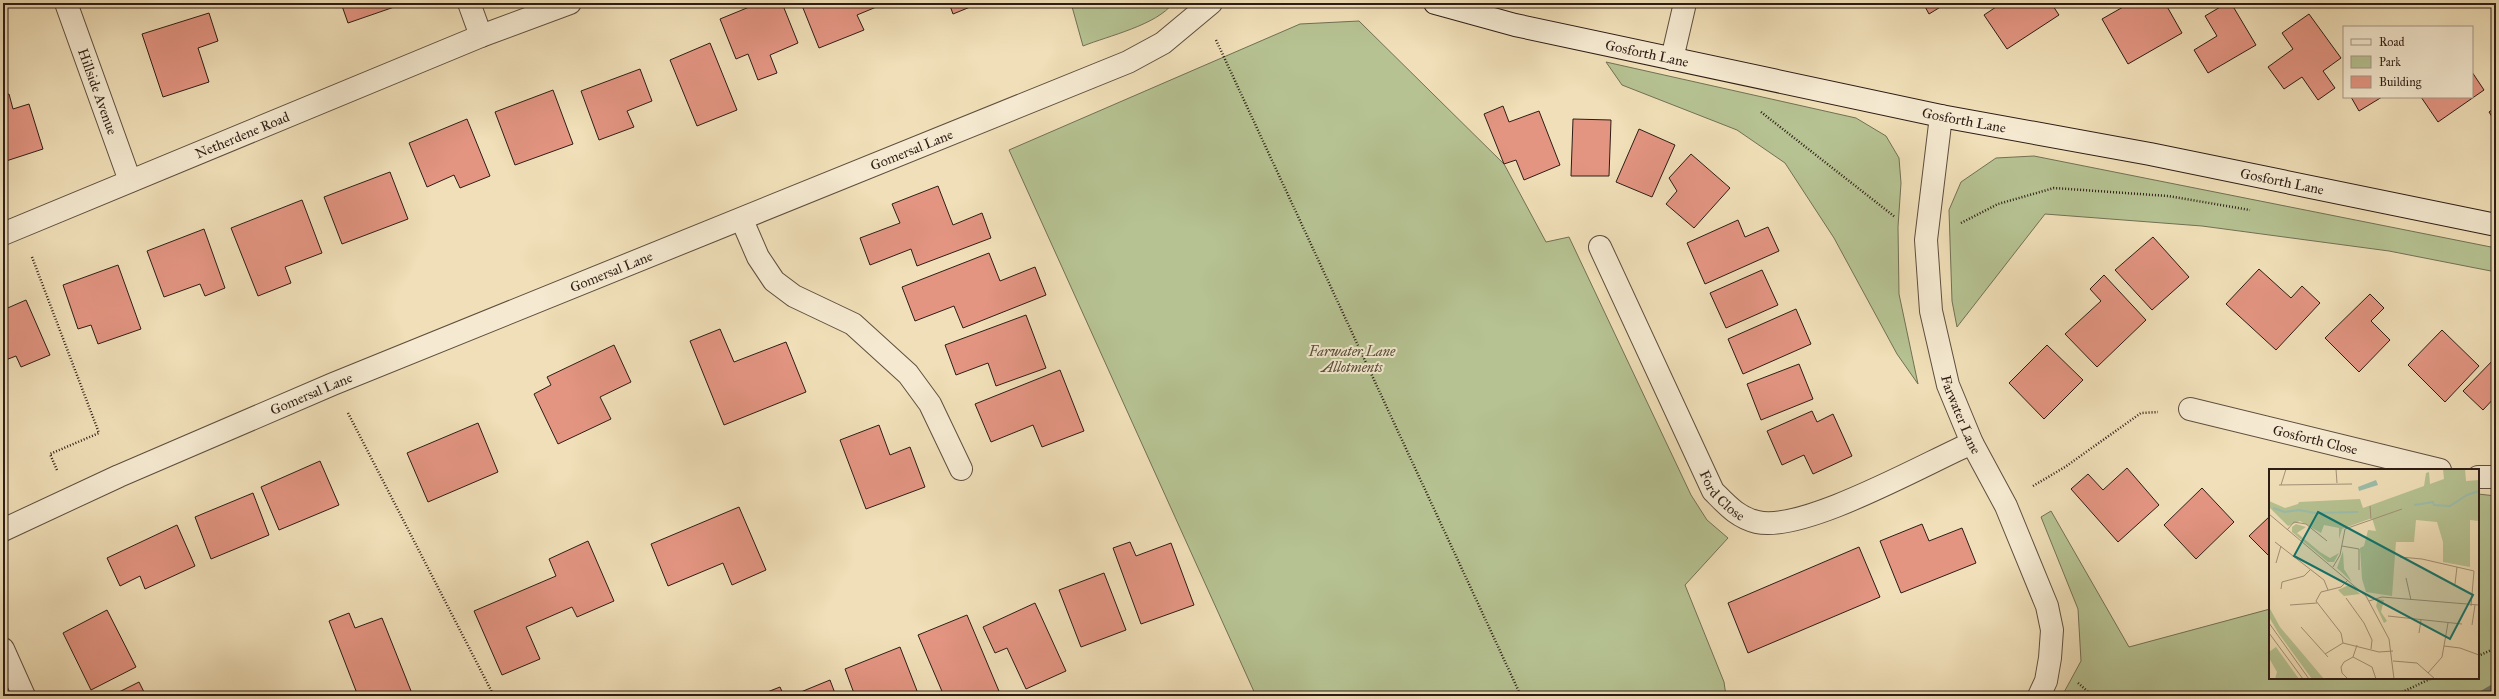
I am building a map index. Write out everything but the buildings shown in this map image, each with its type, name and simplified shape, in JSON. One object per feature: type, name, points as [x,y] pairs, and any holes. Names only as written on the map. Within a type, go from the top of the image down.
[{"type":"street","name":"Hillside Avenue","points":[[66,3],[130,181]]},
{"type":"street","points":[[469,3],[481,36]]},
{"type":"street","name":"Netherdene Road","points":[[12,230],[481,36],[570,3]]},
{"type":"street","name":"Gosforth Lane","points":[[1435,3],[1515,25],[1672,60],[1941,116],[2150,154],[2496,225]]},
{"type":"street","points":[[1672,60],[1685,3]]},
{"type":"street","name":"Gomersal Lane","points":[[3,530],[70,498],[333,384],[742,220],[1128,62],[1163,43],[1207,8]]},
{"type":"street","name":"Farwater Lane","points":[[1941,116],[1926,240],[1931,311],[1948,385],[1972,442],[2006,506],[2047,606],[2052,630],[2050,658],[2046,681],[2039,696]]},
{"type":"street","points":[[742,220],[758,257],[774,281],[794,296],[853,324],[908,374],[930,404],[961,469]]},
{"type":"street","name":"Ford Close","points":[[1600,247],[1713,491],[1733,513],[1758,522],[1790,522],[1822,512],[1972,442]]},
{"type":"street","name":"Gosforth Close","points":[[2190,409],[2436,469]]},
{"type":"street","points":[[2479,477],[2496,477]]},
{"type":"street","points":[[3,649],[24,696]]},
{"type":"path","points":[[1207,8],[1522,696]]},
{"type":"path","points":[[1758,109],[1926,240],[1998,204],[2054,188],[2168,196],[2252,210]]},
{"type":"path","points":[[12,230],[99,433],[50,454],[70,498]]},
{"type":"path","points":[[333,384],[494,696]]},
{"type":"path","points":[[2032,487],[2065,467],[2141,413],[2190,409]]},
{"type":"path","points":[[2479,656],[2496,648]]},
{"type":"path","points":[[2394,696],[2430,679]]},
{"type":"green space","points":[[1071,3],[1173,3],[1166,11],[1144,24],[1083,46]]},
{"type":"green space","name":"Farwater Lane Allotments","points":[[1359,21],[1504,164],[1546,242],[1569,237],[1691,495],[1707,520],[1728,538],[1685,585],[1724,682],[1726,696],[1256,696],[1009,150],[1300,24]]},
{"type":"green space","points":[[1606,62],[1856,118],[1886,136],[1899,158],[1901,183],[1898,227],[1899,294],[1918,384],[1897,354],[1834,238],[1785,163],[1737,130],[1622,85]]},
{"type":"green space","points":[[2034,156],[2496,248],[2496,272],[2389,251],[2202,226],[2045,214],[1957,327],[1952,301],[1949,210],[1961,182],[1996,158]]},
{"type":"green space","points":[[2479,494],[2496,496],[2496,696],[2062,696],[2081,661],[2078,609],[2041,517],[2051,511],[2129,647],[2269,609],[2269,679],[2479,679]]},
{"type":"waterway","points":[[2484,696],[2496,689]]}]
